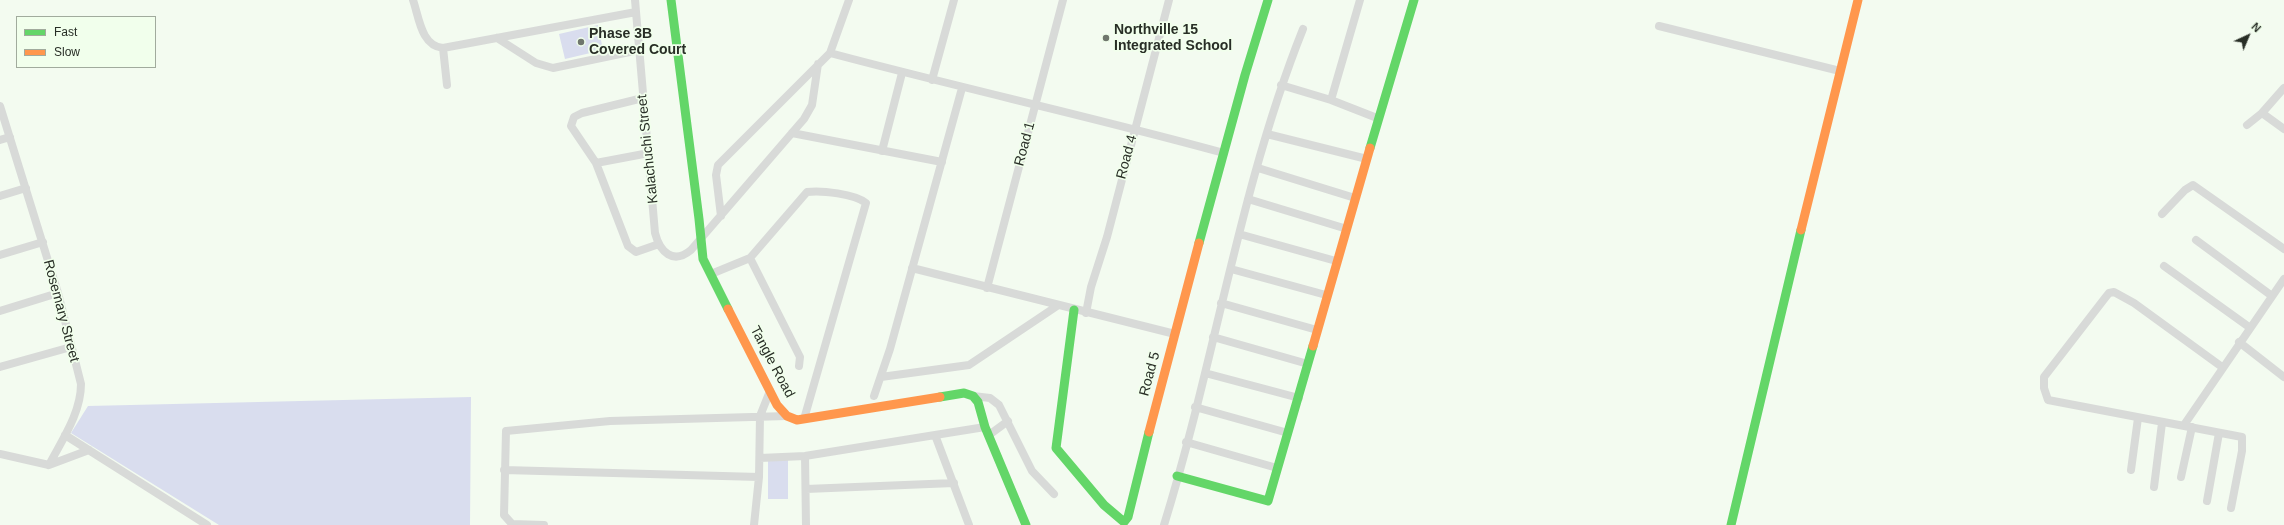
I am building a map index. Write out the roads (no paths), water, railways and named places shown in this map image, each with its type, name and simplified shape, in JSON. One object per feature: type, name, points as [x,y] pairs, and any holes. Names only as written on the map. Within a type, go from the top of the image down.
[{"type":"street","points":[[413,0],[427,38],[432,45],[443,48],[636,12]]},
{"type":"street","name":"Kalachuchi Street","points":[[635,0],[655,233],[659,244]]},
{"type":"street","name":"Tangle Road","points":[[671,0],[699,219],[701,251],[711,274],[777,405],[791,419],[804,419],[964,393],[973,396]]},
{"type":"street","points":[[721,216],[716,175],[720,162],[830,53],[841,27],[849,0]]},
{"type":"street","points":[[932,80],[954,0]]},
{"type":"street","name":"Road 1","points":[[987,288],[1063,0]]},
{"type":"street","name":"Road 4","points":[[1086,313],[1091,287],[1107,237],[1169,0]]},
{"type":"street","name":"Road 5","points":[[1074,310],[1056,436],[1056,448],[1104,505],[1122,522],[1126,521],[1128,517],[1175,334],[1224,153],[1268,0]]},
{"type":"street","points":[[1331,100],[1360,0]]},
{"type":"street","points":[[1176,476],[1268,501],[1299,398],[1326,295],[1347,229],[1378,118],[1414,0]]},
{"type":"street","points":[[1731,525],[1858,0]]},
{"type":"street","points":[[1659,26],[1840,71]]},
{"type":"street","points":[[1164,525],[1205,373],[1248,199],[1281,84],[1303,29]]},
{"type":"street","points":[[497,38],[536,63],[553,68],[639,50]]},
{"type":"street","points":[[443,48],[447,85]]},
{"type":"street","points":[[830,53],[962,88],[1135,128],[1224,153]]},
{"type":"street","points":[[643,98],[582,113],[572,120],[571,126],[596,163],[630,248],[636,252],[643,251],[659,244],[667,254],[673,257],[680,257],[691,250],[804,119],[812,105],[818,64]]},
{"type":"street","points":[[882,151],[902,73]]},
{"type":"street","points":[[1281,84],[1331,100],[1378,118]]},
{"type":"street","points":[[874,396],[881,377],[962,88]]},
{"type":"street","points":[[2247,124],[2262,113],[2284,88]]},
{"type":"street","name":"Rosemary Street","points":[[0,106],[43,242],[81,384],[81,396],[65,435],[49,465]]},
{"type":"street","points":[[2262,113],[2284,129]]},
{"type":"street","points":[[792,133],[942,162]]},
{"type":"street","points":[[1267,134],[1367,159]]},
{"type":"street","points":[[0,140],[10,137]]},
{"type":"street","points":[[596,163],[649,152]]},
{"type":"street","points":[[1258,168],[1355,198]]},
{"type":"street","points":[[2162,214],[2185,190],[2193,185],[2284,249]]},
{"type":"street","points":[[0,196],[26,188]]},
{"type":"street","points":[[711,274],[750,258],[807,192],[817,191],[851,197],[866,203],[804,419]]},
{"type":"street","points":[[1248,199],[1347,229]]},
{"type":"street","points":[[1239,234],[1336,261]]},
{"type":"street","points":[[2196,240],[2272,296]]},
{"type":"street","points":[[0,255],[43,242]]},
{"type":"street","points":[[750,258],[800,357],[799,366]]},
{"type":"street","points":[[2164,266],[2249,328]]},
{"type":"street","points":[[912,268],[1057,306],[1175,334]]},
{"type":"street","points":[[1231,269],[1326,295]]},
{"type":"street","points":[[2181,477],[2188,426],[2222,367],[2284,279]]},
{"type":"street","points":[[2222,367],[2129,299],[2118,293],[2109,293],[2047,372],[2043,382],[2045,396],[2048,400],[2162,423],[2238,435],[2243,439],[2231,508]]},
{"type":"street","points":[[0,311],[58,294]]},
{"type":"street","points":[[1222,303],[1317,330]]},
{"type":"street","points":[[881,377],[969,365],[1057,306]]},
{"type":"street","points":[[1214,337],[1308,364]]},
{"type":"street","points":[[2239,342],[2284,377]]},
{"type":"street","points":[[0,368],[71,347]]},
{"type":"street","points":[[1205,373],[1299,398]]},
{"type":"street","points":[[754,525],[759,477],[760,416],[770,391]]},
{"type":"street","points":[[973,396],[983,396],[995,401],[1008,421],[1032,471],[1054,494]]},
{"type":"street","points":[[973,396],[978,402],[987,431],[1026,525]]},
{"type":"street","points":[[1195,407],[1288,434]]},
{"type":"street","points":[[544,525],[512,524],[507,521],[504,516],[506,431],[610,421],[787,416]]},
{"type":"street","points":[[2131,470],[2138,418]]},
{"type":"street","points":[[760,458],[805,456],[935,435],[987,431],[1008,421]]},
{"type":"street","points":[[2154,487],[2162,423]]},
{"type":"street","points":[[2207,501],[2219,433]]},
{"type":"street","points":[[65,435],[207,525]]},
{"type":"street","points":[[935,435],[969,525]]},
{"type":"street","points":[[1186,442],[1278,468]]},
{"type":"street","points":[[0,454],[49,465],[89,450]]},
{"type":"street","points":[[805,456],[806,525]]},
{"type":"street","points":[[504,470],[759,477]]},
{"type":"street","points":[[806,489],[954,483]]},
{"type":"place","name":"Northville 15 Integrated School","points":[[1106,38]]},
{"type":"place","name":"Phase 3B Covered Court","points":[[581,42]]}]
